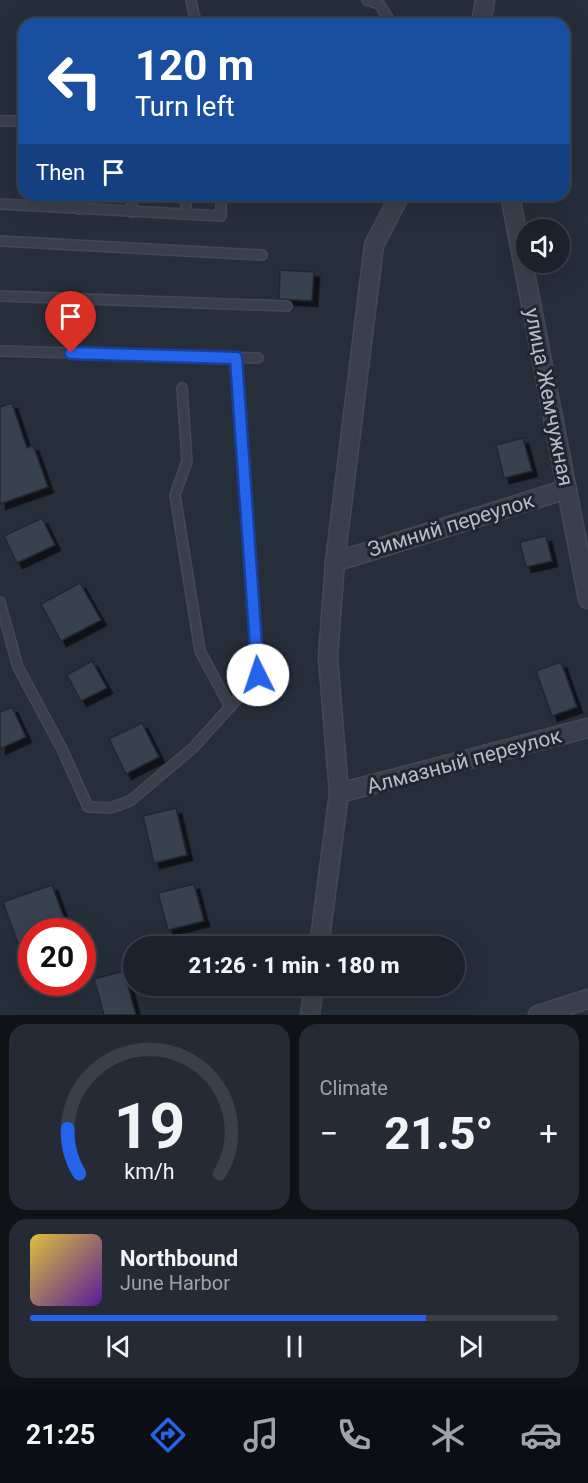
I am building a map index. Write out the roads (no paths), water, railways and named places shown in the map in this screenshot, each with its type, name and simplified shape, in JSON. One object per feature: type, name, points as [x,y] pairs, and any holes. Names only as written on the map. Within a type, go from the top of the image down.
[{"type":"street","points":[[482,18],[485,0]]},
{"type":"street","points":[[320,936],[339,793],[328,657],[335,562],[374,245],[397,201]]},
{"type":"street","name":"улица Жемчужная","points":[[511,201],[588,599]]},
{"type":"street","name":"Зимний переулок","points":[[335,562],[567,489]]},
{"type":"street","name":"Алмазный переулок","points":[[339,793],[588,728]]},
{"type":"street","points":[[310,1015],[313,996]]},
{"type":"street","points":[[538,1015],[588,999]]},
{"type":"lane","points":[[191,0],[195,18]]},
{"type":"lane","points":[[367,0],[379,4],[388,18]]},
{"type":"lane","points":[[0,121],[18,121]]},
{"type":"lane","points":[[29,201],[29,206]]},
{"type":"lane","points":[[79,209],[80,201]]},
{"type":"lane","points":[[132,201],[132,212]]},
{"type":"lane","points":[[186,201],[186,214]]},
{"type":"lane","points":[[0,204],[221,216],[221,201]]},
{"type":"lane","points":[[0,241],[262,255]]},
{"type":"lane","points":[[0,296],[287,306]]},
{"type":"lane","points":[[0,351],[258,358]]},
{"type":"lane","points":[[0,602],[18,667],[62,748],[88,807],[110,808],[130,801],[194,748],[258,675],[236,358]]},
{"type":"lane","points":[[182,388],[187,460],[175,495],[200,651],[230,707]]}]
